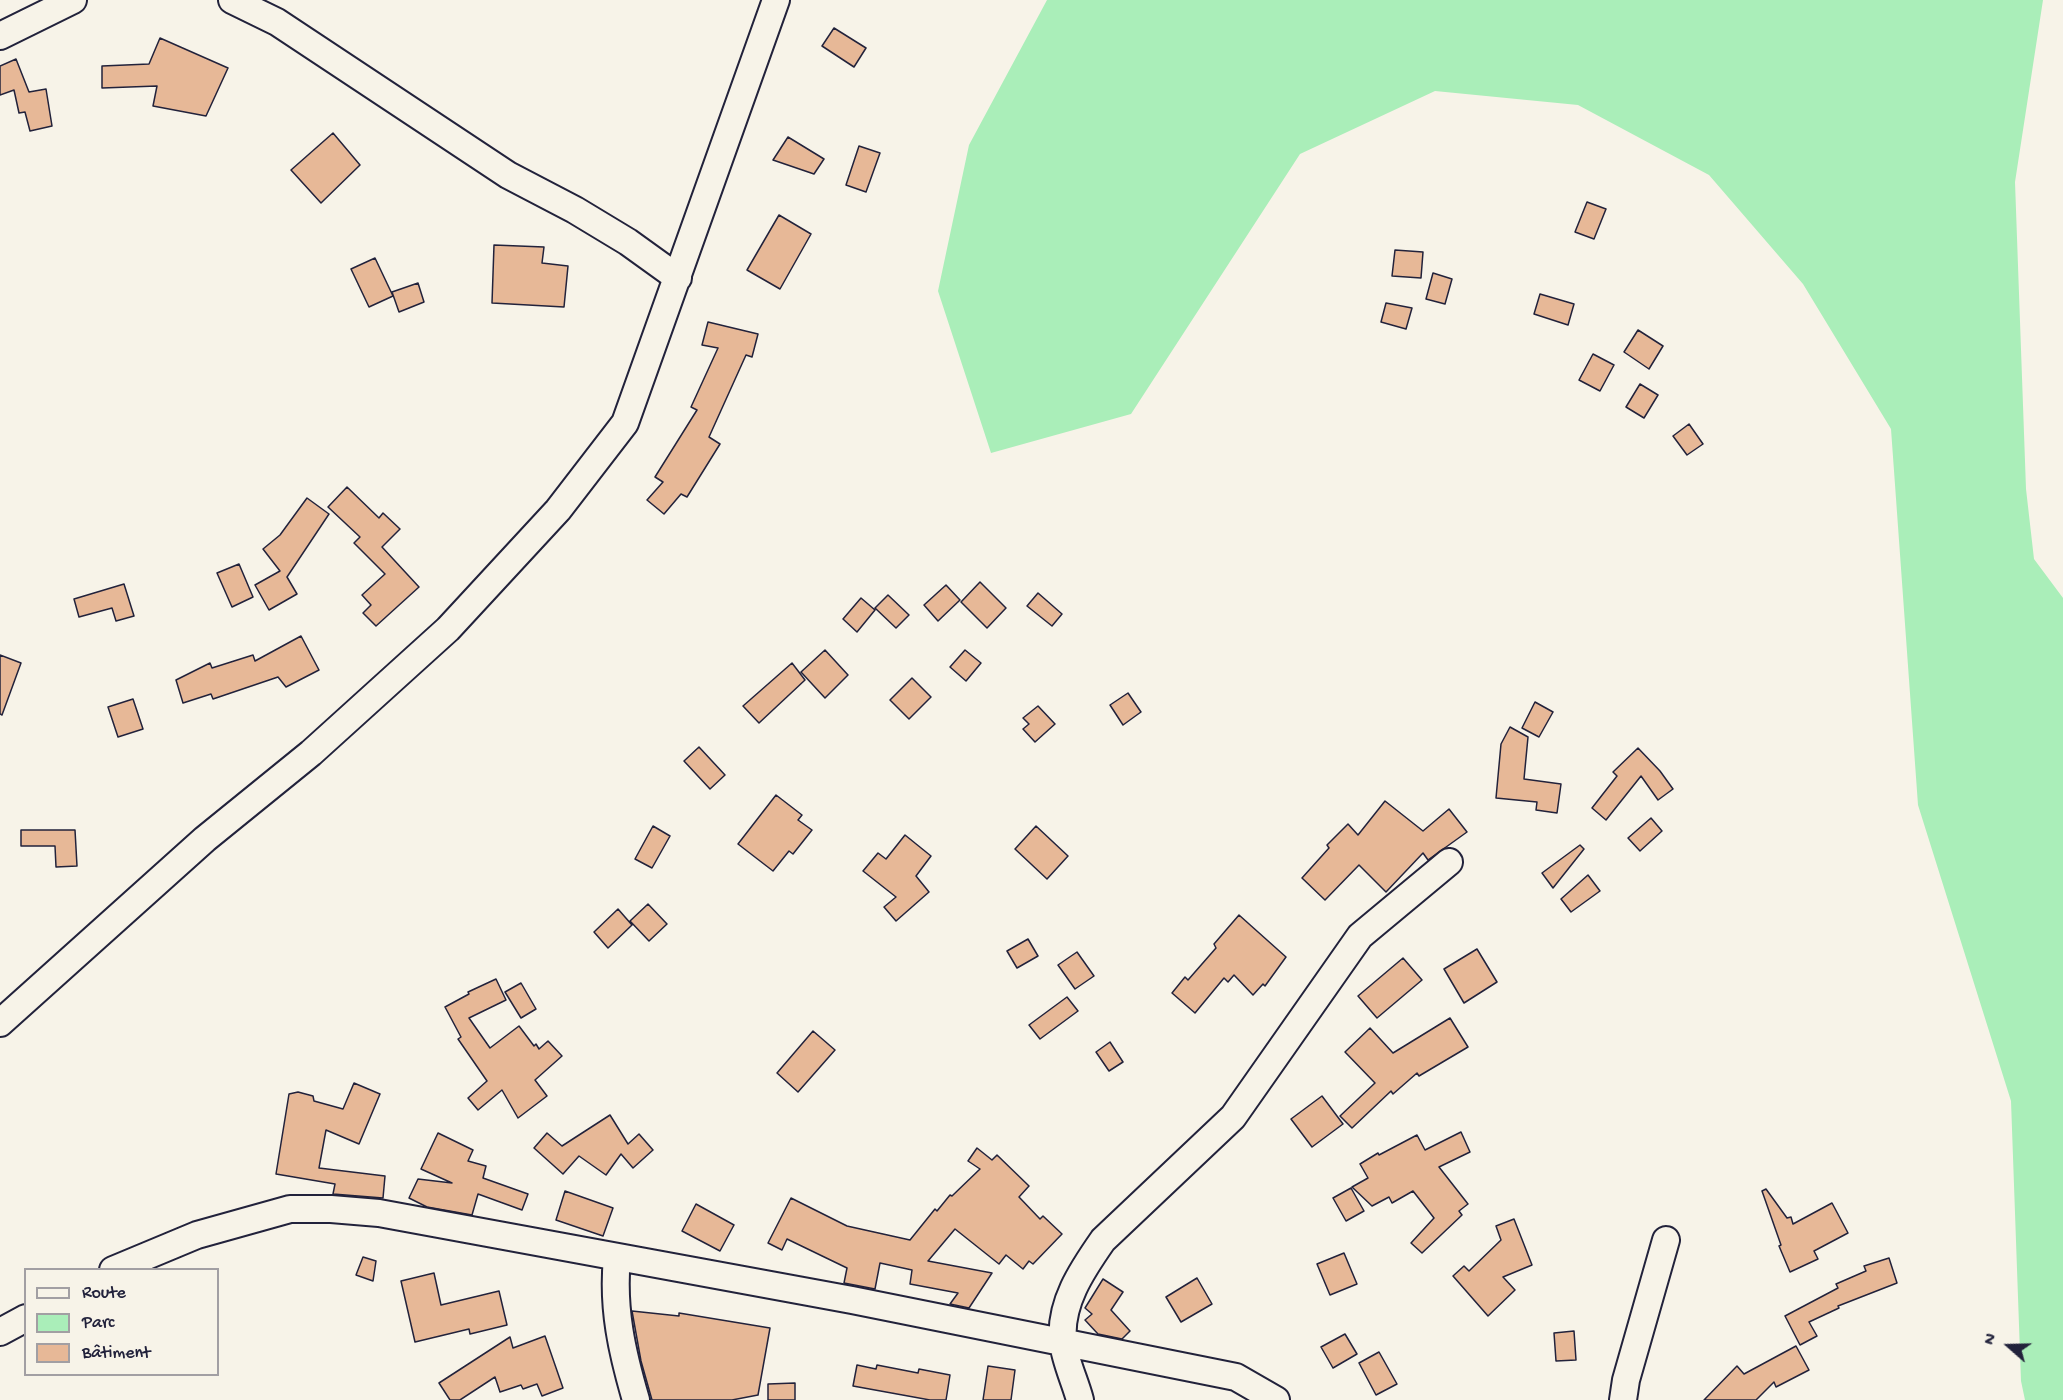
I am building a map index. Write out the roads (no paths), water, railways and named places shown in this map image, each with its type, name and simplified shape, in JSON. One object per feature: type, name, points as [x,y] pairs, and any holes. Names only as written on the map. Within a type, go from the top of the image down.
[{"type":"street","points":[[0,36],[73,0]]},
{"type":"street","points":[[232,0],[277,22],[508,175],[584,215],[628,242],[678,278]]},
{"type":"street","points":[[0,1023],[206,839],[311,753],[448,629],[558,510],[625,423],[776,0]]},
{"type":"street","points":[[1080,1400],[1063,1343],[1063,1311],[1087,1262],[1103,1240],[1233,1117],[1360,936],[1449,862]]},
{"type":"street","points":[[115,1268],[197,1235],[290,1209],[331,1209],[379,1213],[852,1300],[1236,1377],[1276,1400]]},
{"type":"street","points":[[1623,1400],[1626,1380],[1666,1240]]},
{"type":"street","points":[[617,1258],[615,1292],[618,1330],[636,1400]]},
{"type":"street","points":[[0,1332],[24,1319]]}]
